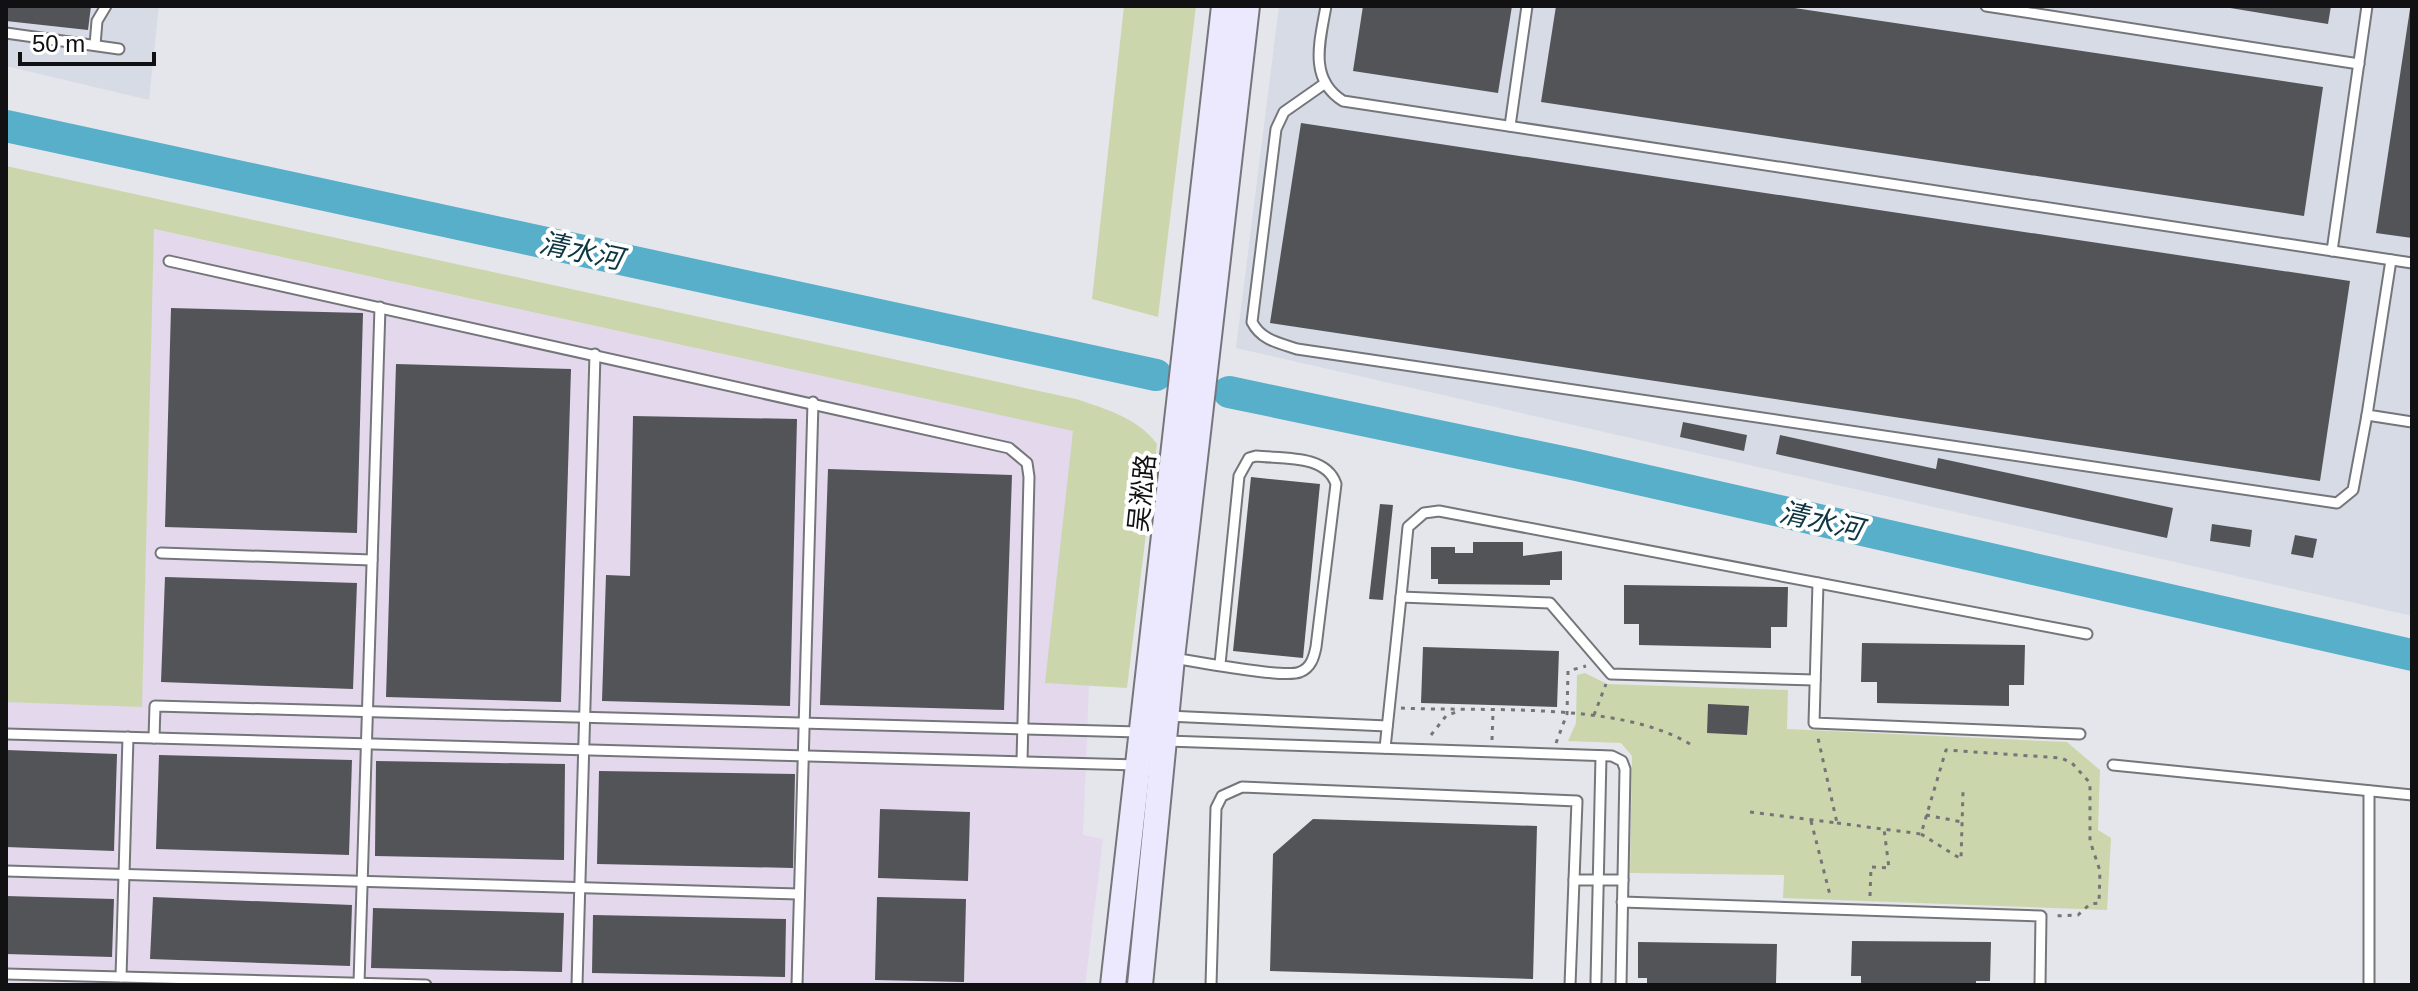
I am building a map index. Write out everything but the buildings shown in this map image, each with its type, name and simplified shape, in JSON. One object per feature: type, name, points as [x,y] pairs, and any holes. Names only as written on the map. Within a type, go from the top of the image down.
[{"type":"main road","name":"吴淞路","points":[[1113,985],[1155,730],[1224,6]]},
{"type":"main road","name":"吴淞路","points":[[1155,730],[1172,658],[1247,6]]},
{"type":"main road","name":"吴淞路","points":[[1140,985],[1151,765]]},
{"type":"lane","points":[[95,45],[97,21],[106,6]]},
{"type":"lane","points":[[1326,6],[1320,60],[1324,84],[1327,91],[1343,101],[2412,263]]},
{"type":"lane","points":[[1510,126],[1527,6]]},
{"type":"lane","points":[[1986,6],[2359,64]]},
{"type":"lane","points":[[2332,251],[2367,6]]},
{"type":"lane","points":[[6,33],[119,49]]},
{"type":"lane","points":[[1324,84],[1284,112],[1276,129],[1252,322],[1257,332],[1271,341],[1297,349],[2337,503],[2353,490],[2391,260]]},
{"type":"lane","points":[[169,261],[995,443],[1021,454],[1027,463],[1022,761]]},
{"type":"lane","points":[[359,983],[380,307]]},
{"type":"lane","points":[[577,985],[595,354]]},
{"type":"lane","points":[[797,985],[813,402]]},
{"type":"lane","points":[[2367,415],[2412,422]]},
{"type":"lane","points":[[1172,658],[1298,674],[1314,659],[1336,484],[1327,468],[1315,462],[1256,456],[1244,466],[1239,476],[1220,664]]},
{"type":"lane","points":[[1385,748],[1408,527],[1424,513],[1439,511],[2087,634]]},
{"type":"lane","points":[[161,553],[372,560]]},
{"type":"lane","points":[[1818,583],[1814,723],[2080,734]]},
{"type":"lane","points":[[1401,597],[1550,603],[1611,674],[1815,680]]},
{"type":"lane","points":[[154,738],[155,706],[1022,729],[1387,726]]},
{"type":"lane","points":[[1155,730],[1385,748],[1601,756],[1622,761],[1625,769],[1621,985]]},
{"type":"lane","points":[[6,734],[1151,765]]},
{"type":"lane","points":[[121,977],[128,737]]},
{"type":"lane","points":[[1596,982],[1601,756]]},
{"type":"lane","points":[[2113,765],[2412,795]]},
{"type":"lane","points":[[1211,985],[1216,808],[1222,796],[1231,789],[1577,801],[1570,985]]},
{"type":"lane","points":[[2369,791],[2369,985]]},
{"type":"lane","points":[[6,871],[799,894]]},
{"type":"lane","points":[[1574,880],[1623,880]]},
{"type":"lane","points":[[1622,902],[2041,916],[2040,985]]},
{"type":"lane","points":[[6,974],[426,985]]},
{"type":"path","points":[[1552,754],[1567,714],[1568,671],[1601,662]]},
{"type":"path","points":[[1594,715],[1611,674]]},
{"type":"path","points":[[1389,707],[1594,715],[1638,722],[1690,744]]},
{"type":"path","points":[[1425,750],[1433,729],[1446,716],[1459,710]]},
{"type":"path","points":[[1491,752],[1493,712]]},
{"type":"path","points":[[1814,723],[1837,823]]},
{"type":"path","points":[[1921,834],[1946,750],[2052,754],[2072,763],[2090,783],[2090,841],[2100,871],[2099,903],[2090,904],[2078,915],[2041,916]]},
{"type":"path","points":[[1750,812],[1921,834],[1961,859],[1963,792]]},
{"type":"path","points":[[1926,815],[1962,822]]},
{"type":"path","points":[[1811,821],[1833,909]]},
{"type":"path","points":[[1869,910],[1871,867],[1889,868],[1884,829]]},
{"type":"shaded area","points":[[6,6],[159,6],[149,100],[6,66]]},
{"type":"shaded area","points":[[1279,6],[2412,6],[2412,616],[1236,348]]},
{"type":"shaded area","points":[[6,197],[1074,431],[1046,683],[1089,685],[1083,835],[1103,839],[1085,985],[6,985]]},
{"type":"green space","points":[[1124,6],[1196,6],[1158,317],[1092,299]]},
{"type":"green space","points":[[6,166],[1076,399],[1121,416],[1141,427],[1157,444],[1127,688],[1045,683],[1073,431],[154,229],[142,707],[6,702]]},
{"type":"green space","points":[[1585,673],[1607,684],[1788,690],[1787,729],[2067,742],[2100,770],[2098,830],[2111,838],[2107,910],[1783,898],[1784,875],[1630,873],[1632,756],[1621,743],[1568,741],[1576,723],[1577,675]]},
{"type":"waterway","name":"清水河","points":[[6,126],[1156,375]]},
{"type":"waterway","name":"清水河","points":[[1229,392],[1577,465],[2412,655]]}]
